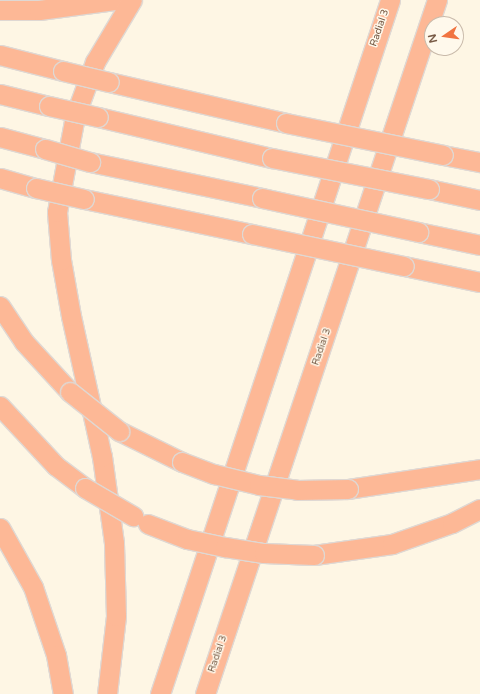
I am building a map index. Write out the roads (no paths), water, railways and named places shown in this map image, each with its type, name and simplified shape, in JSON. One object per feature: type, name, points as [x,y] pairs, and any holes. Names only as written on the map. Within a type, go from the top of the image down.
[{"type":"highway","points":[[0,10],[39,10],[98,4],[116,0]]},
{"type":"highway","points":[[108,694],[116,616],[114,543],[102,457],[69,309],[61,260],[57,212],[75,116],[95,62],[132,0]]},
{"type":"highway","name":"Radial 3","points":[[160,694],[390,0]]},
{"type":"highway","name":"Radial 3","points":[[205,694],[437,0]]},
{"type":"highway","points":[[0,55],[108,82],[286,123],[480,162]]},
{"type":"highway","points":[[0,94],[272,158],[480,200]]},
{"type":"highway","points":[[0,137],[90,162],[480,245]]},
{"type":"highway","points":[[0,178],[84,199],[480,282]]},
{"type":"highway","points":[[0,306],[24,342],[70,392],[119,431],[182,462],[214,474],[259,485],[297,490],[348,489],[480,469]]},
{"type":"highway","points":[[0,406],[56,466],[85,488],[140,520],[187,539],[225,548],[264,553],[314,555],[392,544],[452,523],[480,509]]},
{"type":"highway","points":[[0,528],[33,587],[56,655],[63,694]]}]
